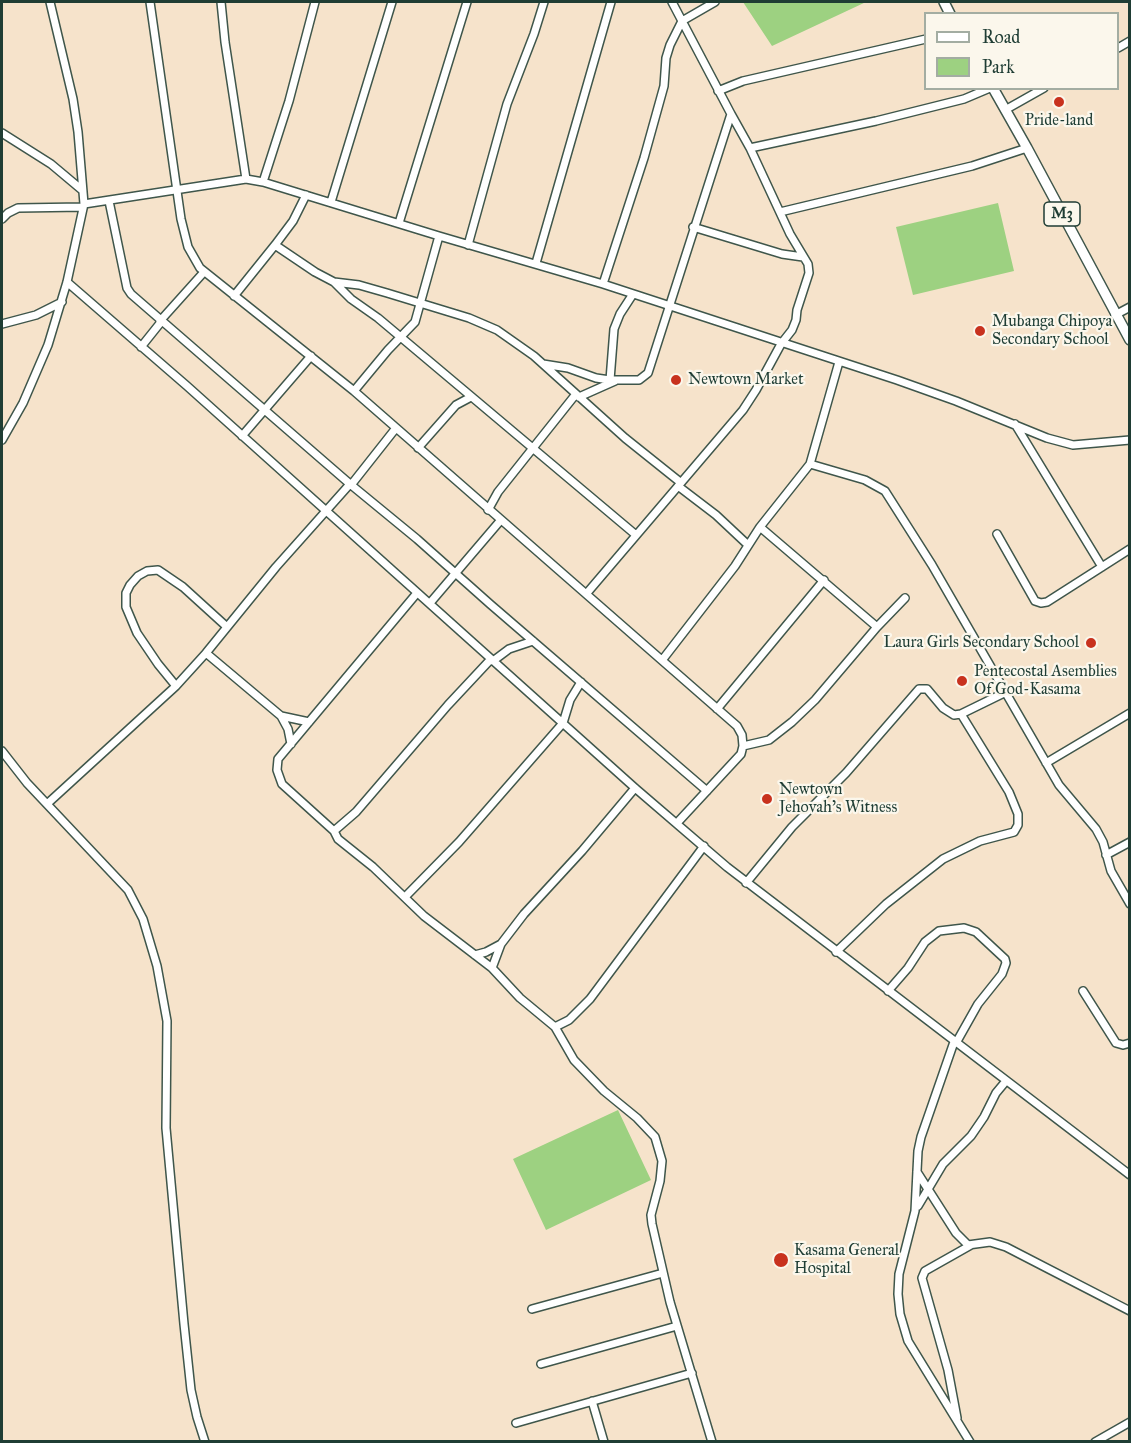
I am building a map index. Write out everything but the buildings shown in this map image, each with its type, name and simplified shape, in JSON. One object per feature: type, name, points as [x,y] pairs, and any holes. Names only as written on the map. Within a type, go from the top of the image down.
[{"type":"main road","name":"M3","points":[[992,90],[1027,148],[1130,340]]},
{"type":"street","points":[[2,440],[40,368],[62,302],[84,206],[73,99],[50,2]]},
{"type":"street","points":[[150,2],[181,219],[194,260],[204,272],[354,391],[737,726],[742,735],[741,754],[677,823]]},
{"type":"street","points":[[221,2],[246,179]]},
{"type":"street","points":[[263,182],[289,101],[315,2]]},
{"type":"street","points":[[331,202],[392,2]]},
{"type":"street","points":[[399,223],[467,2]]},
{"type":"street","points":[[468,245],[507,104],[544,2]]},
{"type":"street","points":[[536,263],[611,2]]},
{"type":"street","points":[[587,593],[742,410],[756,390],[781,344],[792,330],[809,273],[808,264],[750,148],[672,2]]},
{"type":"street","points":[[603,284],[644,158],[664,86],[666,58],[670,45],[682,21],[715,2]]},
{"type":"street","points":[[718,91],[743,81],[924,39]]},
{"type":"street","points":[[750,148],[898,116],[964,99],[986,90]]},
{"type":"street","points":[[1005,110],[1040,90]]},
{"type":"street","points":[[543,364],[568,368],[596,378],[610,380],[639,380],[645,377],[730,114]]},
{"type":"street","points":[[2,133],[51,164],[82,190]]},
{"type":"street","points":[[780,212],[972,166],[1027,148]]},
{"type":"street","points":[[2,219],[18,208],[84,206],[246,179],[263,182],[603,284],[956,401],[1047,438],[1073,445],[1130,440]]},
{"type":"street","points":[[234,296],[293,221],[306,195]]},
{"type":"street","points":[[110,201],[130,294],[707,791]]},
{"type":"street","points":[[693,227],[782,254],[803,257]]},
{"type":"street","points":[[354,391],[399,337],[415,322],[439,236]]},
{"type":"street","points":[[275,245],[334,282],[636,535]]},
{"type":"street","points":[[141,347],[204,272]]},
{"type":"street","points":[[67,282],[635,788],[746,883],[1130,1175]]},
{"type":"street","points":[[334,282],[366,287],[484,323],[512,340],[543,364],[625,438],[716,514],[748,545]]},
{"type":"street","points":[[610,380],[614,329],[620,314],[633,294]]},
{"type":"street","points":[[2,324],[36,315],[62,302]]},
{"type":"street","points":[[1115,315],[1130,307]]},
{"type":"street","points":[[242,436],[311,356]]},
{"type":"street","points":[[663,659],[735,566],[760,527],[810,464],[839,362]]},
{"type":"street","points":[[488,510],[498,492],[578,396],[618,380]]},
{"type":"street","points":[[418,448],[456,405],[471,397]]},
{"type":"street","points":[[1015,424],[1102,567]]},
{"type":"street","points":[[47,804],[176,686],[396,428]]},
{"type":"street","points":[[810,464],[865,480],[885,491],[932,565],[1046,763],[1064,791],[1096,829],[1111,871],[1130,904]]},
{"type":"street","points":[[430,603],[500,521]]},
{"type":"street","points":[[760,527],[877,627]]},
{"type":"street","points":[[997,534],[1035,600],[1041,603],[1047,602],[1130,549]]},
{"type":"street","points":[[176,686],[137,633],[126,607],[126,593],[130,585],[138,576],[147,571],[158,570],[183,587],[227,627]]},
{"type":"street","points":[[717,708],[824,580]]},
{"type":"street","points":[[417,594],[278,759],[279,780],[334,831],[338,839],[424,916],[492,968],[520,998],[555,1027],[569,1053],[587,1074],[655,1137],[660,1149],[662,1171],[651,1215],[677,1326],[712,1442]]},
{"type":"street","points":[[743,746],[769,740],[792,722],[815,700],[877,627],[905,598]]},
{"type":"street","points":[[334,831],[356,812],[448,705],[492,660],[509,650],[533,641]]},
{"type":"street","points":[[206,653],[281,716],[288,729],[291,744]]},
{"type":"street","points":[[405,897],[459,842],[563,723],[570,700],[581,682]]},
{"type":"street","points":[[746,883],[792,827],[846,773],[919,689],[927,690],[949,713],[954,715],[961,714],[1006,692]]},
{"type":"street","points":[[1046,763],[1130,713]]},
{"type":"street","points":[[836,952],[886,904],[943,859],[980,841],[1014,832],[1018,825],[1018,814],[1009,792],[961,714]]},
{"type":"street","points":[[281,716],[309,722]]},
{"type":"street","points":[[2,751],[47,804],[128,890],[143,919],[158,966],[166,1021],[166,1128],[187,1352],[191,1390],[205,1442]]},
{"type":"street","points":[[492,968],[501,944],[524,914],[582,852],[635,788]]},
{"type":"street","points":[[1107,855],[1130,842]]},
{"type":"street","points":[[555,1027],[569,1020],[590,999],[704,846]]},
{"type":"street","points":[[888,991],[908,968],[925,942],[939,931],[964,928],[976,932],[1005,959],[1005,968],[978,1004],[955,1043],[921,1137],[915,1211],[899,1274],[900,1314],[906,1334],[914,1352],[970,1442]]},
{"type":"street","points":[[476,955],[501,944]]},
{"type":"street","points":[[1083,991],[1116,1043],[1123,1045],[1130,1043]]},
{"type":"street","points":[[563,1039],[569,1020]]},
{"type":"street","points":[[915,1211],[943,1164],[971,1136],[996,1093],[1006,1081]]},
{"type":"street","points":[[917,1172],[956,1233],[964,1242],[971,1245]]},
{"type":"street","points":[[958,1423],[948,1370],[922,1275],[925,1271],[971,1245],[990,1242],[1006,1247],[1130,1311]]},
{"type":"street","points":[[532,1309],[663,1273]]},
{"type":"street","points":[[541,1364],[677,1326]]},
{"type":"street","points":[[516,1423],[692,1373]]},
{"type":"street","points":[[592,1401],[604,1442]]},
{"type":"street","points":[[1095,1442],[1130,1422]]},
{"type":"green space","points":[[743,2],[866,2],[772,46]]},
{"type":"green space","points":[[998,203],[1014,271],[913,295],[896,227]]},
{"type":"green space","points":[[618,1110],[651,1180],[546,1230],[513,1159]]},
{"type":"place","name":"Pride-land","points":[[1059,102]]},
{"type":"place","name":"Mubanga Chipoya Secondary School","points":[[980,331]]},
{"type":"place","name":"Newtown Market","points":[[676,380]]},
{"type":"place","name":"Laura Girls Secondary School","points":[[1091,643]]},
{"type":"place","name":"Pentecostal Asemblies Of God-Kasama","points":[[962,681]]},
{"type":"place","name":"Newtown Jehovah's Witness","points":[[767,799]]},
{"type":"place","name":"Kasama General Hospital","points":[[781,1260]]}]
